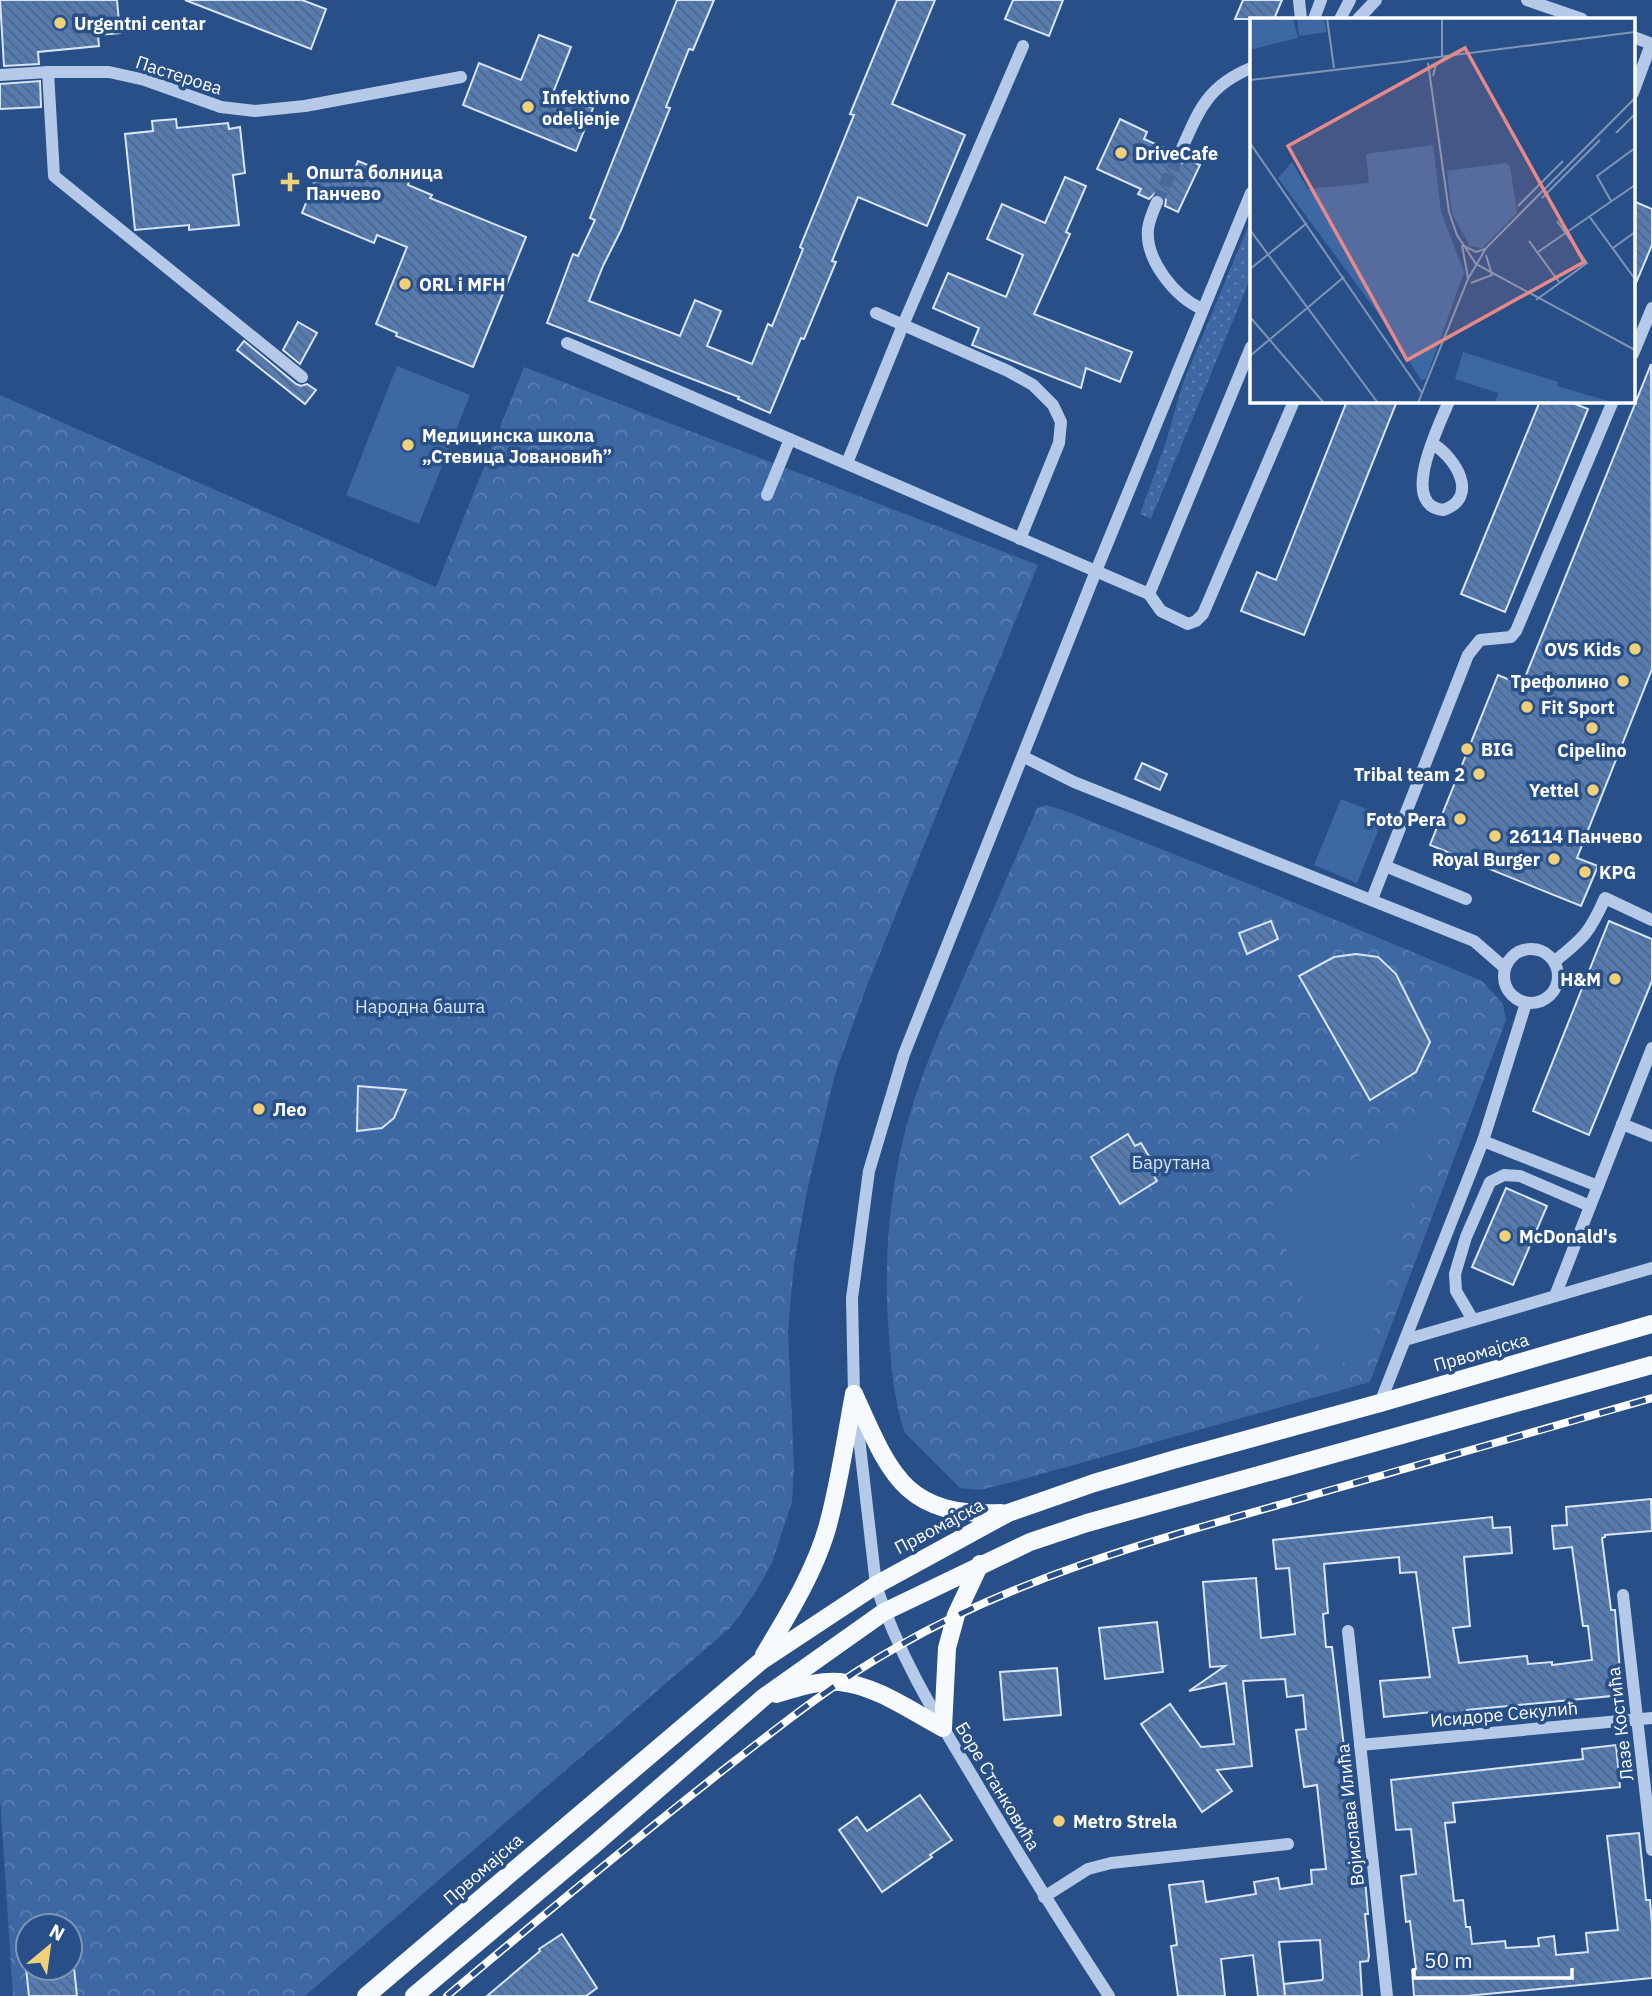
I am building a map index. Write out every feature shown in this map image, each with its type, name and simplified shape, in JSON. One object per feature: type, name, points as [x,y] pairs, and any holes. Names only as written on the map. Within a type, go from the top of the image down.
[{"type":"main road","name":"Првомајска","points":[[366,1996],[761,1661],[876,1585],[1008,1513],[1153,1466],[1652,1324]]},
{"type":"main road","points":[[414,1996],[764,1697],[884,1612],[1030,1542],[1147,1505],[1431,1429],[1652,1365]]},
{"type":"main road","points":[[854,1394],[882,1455],[902,1484],[925,1502],[971,1514],[1008,1513]]},
{"type":"main road","points":[[761,1661],[786,1618],[829,1523],[854,1394]]},
{"type":"main road","points":[[764,1697],[811,1684],[839,1682],[874,1691],[943,1728],[947,1648],[956,1615],[980,1564]]},
{"type":"street","points":[[1299,0],[1301,18]]},
{"type":"street","points":[[1314,18],[1321,0]]},
{"type":"street","points":[[1340,18],[1350,0]]},
{"type":"street","points":[[1359,18],[1376,0]]},
{"type":"street","points":[[1527,0],[1579,18]]},
{"type":"street","points":[[1634,37],[1652,44],[1634,90]]},
{"type":"street","points":[[847,463],[1023,46]]},
{"type":"street","points":[[1179,155],[1200,107],[1209,96],[1229,80],[1250,69]]},
{"type":"street","points":[[48,72],[54,176],[302,377]]},
{"type":"street","name":"Пастерова","points":[[0,75],[109,72],[145,80],[221,107],[255,111],[305,106],[461,77]]},
{"type":"street","name":"Боре Станковића","points":[[1109,1996],[1044,1897],[943,1728],[911,1672],[884,1612],[876,1585],[854,1394],[852,1297],[869,1171],[904,1054],[1096,571],[1250,195]]},
{"type":"street","points":[[1157,202],[1148,230],[1149,248],[1170,284],[1193,305],[1202,309]]},
{"type":"street","points":[[1634,352],[1652,308]]},
{"type":"street","points":[[876,313],[1008,370],[1033,384],[1053,405],[1061,422],[1059,443],[1020,539]]},
{"type":"street","points":[[567,343],[1149,594],[1161,611],[1188,624],[1203,614],[1294,402]]},
{"type":"street","points":[[1149,594],[1250,349]]},
{"type":"street","points":[[1433,444],[1456,464],[1461,475],[1458,500],[1443,510],[1429,505],[1423,490],[1425,464],[1449,402]]},
{"type":"street","points":[[1372,899],[1468,655],[1480,640],[1511,636],[1516,631],[1613,402]]},
{"type":"street","points":[[767,495],[790,439]]},
{"type":"street","points":[[1024,757],[1074,782],[1474,941],[1505,968]]},
{"type":"street","points":[[1385,866],[1466,899]]},
{"type":"street","points":[[1555,961],[1580,941],[1592,926],[1605,898],[1652,920]]},
{"type":"street","points":[[1523,950],[1541,950],[1555,961],[1558,970],[1556,988],[1544,1000],[1526,1003],[1511,994],[1506,986],[1505,968],[1509,960],[1523,950]]},
{"type":"street","points":[[1380,1403],[1483,1141],[1526,1003]]},
{"type":"street","points":[[1555,1296],[1652,1048]]},
{"type":"street","points":[[1622,1124],[1652,1136]]},
{"type":"street","points":[[1483,1141],[1598,1186]]},
{"type":"street","points":[[1473,1320],[1456,1291],[1455,1274],[1466,1237],[1490,1182],[1504,1175],[1520,1177],[1590,1206]]},
{"type":"street","points":[[1405,1340],[1652,1268]]},
{"type":"street","name":"Лазе Костића","points":[[1623,1595],[1652,1850]]},
{"type":"street","name":"Војислава Илића","points":[[1348,1630],[1387,1996]]},
{"type":"street","name":"Исидоре Секулић","points":[[1360,1745],[1652,1718]]},
{"type":"street","points":[[1044,1897],[1088,1869],[1111,1863],[1288,1844]]},
{"type":"green space","points":[[1250,221],[1250,279],[1151,519],[1140,514],[1165,445],[1183,383]]},
{"type":"green space","name":"Медицинска школа „Стевица Јовановић”","points":[[397,366],[470,395],[419,524],[346,495]]},
{"type":"green space","name":"Народна башта","points":[[524,367],[1038,565],[868,983],[835,1074],[807,1191],[794,1264],[788,1331],[794,1467],[792,1502],[772,1563],[731,1627],[305,1996],[13,1996],[0,1798],[0,395],[436,587]]},
{"type":"green space","points":[[1341,799],[1384,816],[1357,883],[1314,865]]},
{"type":"green space","name":"Барутана","points":[[1046,805],[1259,888],[1482,981],[1503,1004],[1506,1020],[1370,1382],[1020,1480],[980,1490],[960,1488],[905,1433],[898,1409],[887,1309],[887,1257],[895,1178],[912,1108],[948,1012],[1037,808]]},
{"type":"green space","points":[[1442,1107],[1366,1353],[1327,1369],[1272,1206]]},
{"type":"building","name":"Urgentni centar","points":[[0,0],[117,0],[120,33],[98,35],[99,46],[38,52],[39,64],[4,66]]},
{"type":"building","points":[[185,0],[302,0],[326,9],[311,49]]},
{"type":"building","points":[[677,0],[714,0],[693,50],[689,49],[666,107],[670,108],[589,301],[680,336],[695,300],[721,311],[707,346],[752,364],[768,324],[772,326],[803,249],[800,247],[854,115],[850,114],[897,0],[935,0],[892,104],[965,135],[927,226],[858,197],[832,261],[836,262],[770,413],[738,399],[739,397],[547,323],[573,254],[578,256],[595,220],[590,218]]},
{"type":"building","points":[[1013,0],[1063,0],[1049,36],[1005,19]]},
{"type":"building","points":[[1243,0],[1282,0],[1274,18],[1235,19]]},
{"type":"building","name":"Infektivno odeljenje","points":[[539,35],[571,47],[553,93],[593,108],[576,151],[463,105],[479,63],[521,80]]},
{"type":"building","points":[[40,81],[41,107],[0,109],[0,84]]},
{"type":"building","points":[[176,119],[177,128],[228,123],[229,129],[240,127],[245,173],[233,175],[239,225],[189,230],[189,225],[135,230],[125,134],[153,131],[152,121]]},
{"type":"building","points":[[1120,119],[1147,132],[1144,139],[1171,151],[1170,157],[1175,163],[1181,164],[1187,159],[1200,165],[1178,212],[1165,206],[1166,200],[1161,194],[1155,193],[1149,199],[1138,194],[1141,189],[1097,169]]},
{"type":"building","points":[[358,161],[409,182],[408,185],[432,195],[430,198],[526,237],[473,367],[396,336],[397,333],[376,324],[407,247],[377,235],[374,243],[302,213],[319,170],[350,182]]},
{"type":"building","points":[[1065,177],[1086,186],[1066,232],[1070,234],[1034,314],[1132,352],[1120,382],[1086,368],[1081,388],[972,345],[979,328],[933,308],[948,273],[1006,297],[1023,255],[987,239],[1002,204],[1045,223]]},
{"type":"building","points":[[1634,201],[1652,209],[1652,245],[1634,288]]},
{"type":"building","points":[[298,322],[317,333],[300,364],[283,350]]},
{"type":"building","points":[[244,341],[296,384],[307,384],[316,390],[305,404],[237,350]]},
{"type":"building","points":[[1651,364],[1652,669],[1577,858],[1598,866],[1581,906],[1430,845],[1498,675],[1522,685]]},
{"type":"building","points":[[1347,402],[1397,402],[1304,635],[1241,611],[1257,572],[1276,580]]},
{"type":"building","points":[[1540,402],[1570,402],[1588,409],[1505,612],[1461,594]]},
{"type":"building","points":[[1142,763],[1167,774],[1160,790],[1135,779]]},
{"type":"building","points":[[1271,921],[1278,939],[1247,954],[1239,933]]},
{"type":"building","points":[[1609,921],[1652,939],[1652,981],[1589,1135],[1533,1111]]},
{"type":"building","points":[[1356,954],[1378,957],[1396,974],[1430,1042],[1416,1072],[1370,1100],[1299,976],[1334,957]]},
{"type":"building","points":[[358,1086],[406,1090],[394,1118],[382,1128],[357,1131]]},
{"type":"building","points":[[1128,1134],[1135,1146],[1141,1143],[1156,1168],[1151,1171],[1157,1181],[1120,1204],[1091,1157]]},
{"type":"building","points":[[1506,1188],[1547,1206],[1513,1285],[1472,1267]]},
{"type":"building","points":[[1651,1499],[1652,1531],[1605,1535],[1602,1538],[1611,1610],[1615,1610],[1622,1695],[1467,1710],[1467,1713],[1433,1716],[1432,1712],[1384,1717],[1380,1681],[1430,1677],[1416,1572],[1400,1573],[1399,1557],[1324,1564],[1328,1613],[1323,1614],[1326,1647],[1332,1647],[1348,1780],[1352,1780],[1359,1880],[1365,1880],[1369,1956],[1368,1961],[1360,1962],[1362,1996],[1258,1996],[1253,1955],[1221,1959],[1225,1996],[1178,1996],[1171,1946],[1177,1945],[1169,1885],[1203,1881],[1206,1902],[1256,1894],[1254,1882],[1278,1878],[1280,1889],[1312,1884],[1311,1870],[1326,1869],[1317,1785],[1304,1787],[1296,1730],[1306,1729],[1303,1695],[1287,1697],[1285,1679],[1243,1681],[1252,1766],[1217,1770],[1232,1791],[1202,1812],[1141,1724],[1170,1704],[1201,1747],[1234,1744],[1226,1683],[1189,1691],[1225,1666],[1210,1667],[1203,1582],[1256,1578],[1261,1638],[1295,1634],[1289,1568],[1276,1569],[1273,1540],[1492,1517],[1493,1528],[1510,1527],[1512,1553],[1464,1557],[1470,1626],[1453,1628],[1459,1663],[1527,1656],[1528,1664],[1552,1662],[1552,1665],[1592,1660],[1588,1626],[1583,1626],[1572,1547],[1554,1549],[1552,1526],[1567,1525],[1566,1507]],"holes":[[[1320,1940],[1322,1980],[1284,1984],[1285,1996],[1279,1942]]]},
{"type":"building","points":[[1157,1622],[1163,1672],[1105,1679],[1099,1628]]},
{"type":"building","points":[[1057,1668],[1061,1715],[1004,1720],[1000,1672]]},
{"type":"building","points":[[1616,1745],[1620,1787],[1453,1803],[1455,1822],[1445,1823],[1454,1901],[1463,1900],[1466,1927],[1470,1927],[1472,1944],[1505,1941],[1506,1948],[1539,1946],[1538,1938],[1554,1936],[1556,1955],[1588,1952],[1586,1933],[1618,1930],[1607,1836],[1639,1833],[1646,1900],[1650,1900],[1652,1978],[1466,1996],[1414,1996],[1412,1970],[1416,1969],[1410,1921],[1406,1922],[1401,1876],[1416,1874],[1411,1829],[1396,1830],[1391,1780],[1583,1759],[1582,1749]]},
{"type":"building","points":[[920,1795],[952,1840],[882,1892],[839,1830],[857,1817],[867,1831]]},
{"type":"building","points":[[562,1934],[597,1988],[586,1996],[487,1996],[540,1951],[539,1949]]},
{"type":"building","points":[[28,1982],[76,1982],[77,1996],[29,1996]]},
{"type":"tunnel","points":[[1157,202],[1179,155]]},
{"type":"railway","points":[[447,1996],[546,1913],[780,1726],[873,1661],[943,1623],[1037,1581],[1134,1547],[1652,1398]]},
{"type":"place","name":"Urgentni centar","points":[[60,23]]},
{"type":"place","name":"Infektivno odeljenje","points":[[528,107]]},
{"type":"place","name":"DriveCafe","points":[[1121,153]]},
{"type":"place","name":"Општа болница Панчево","points":[[290,182]]},
{"type":"place","name":"ORL i MFH","points":[[405,284]]},
{"type":"place","name":"Медицинска школа „Стевица Јовановић”","points":[[408,445]]},
{"type":"place","name":"OVS Kids","points":[[1635,649]]},
{"type":"place","name":"Трефолино","points":[[1623,681]]},
{"type":"place","name":"Fit Sport","points":[[1527,707]]},
{"type":"place","name":"Cipelino","points":[[1592,728]]},
{"type":"place","name":"BIG","points":[[1467,749]]},
{"type":"place","name":"Tribal team 2","points":[[1479,774]]},
{"type":"place","name":"Yettel","points":[[1593,790]]},
{"type":"place","name":"Foto Pera","points":[[1460,819]]},
{"type":"place","name":"26114 Панчево","points":[[1495,836]]},
{"type":"place","name":"Royal Burger","points":[[1554,859]]},
{"type":"place","name":"KPG","points":[[1585,872]]},
{"type":"place","name":"H&M","points":[[1615,979]]},
{"type":"place","name":"Лео","points":[[259,1109]]},
{"type":"place","name":"McDonald's","points":[[1505,1236]]},
{"type":"place","name":"Metro Strela","points":[[1059,1821]]}]
